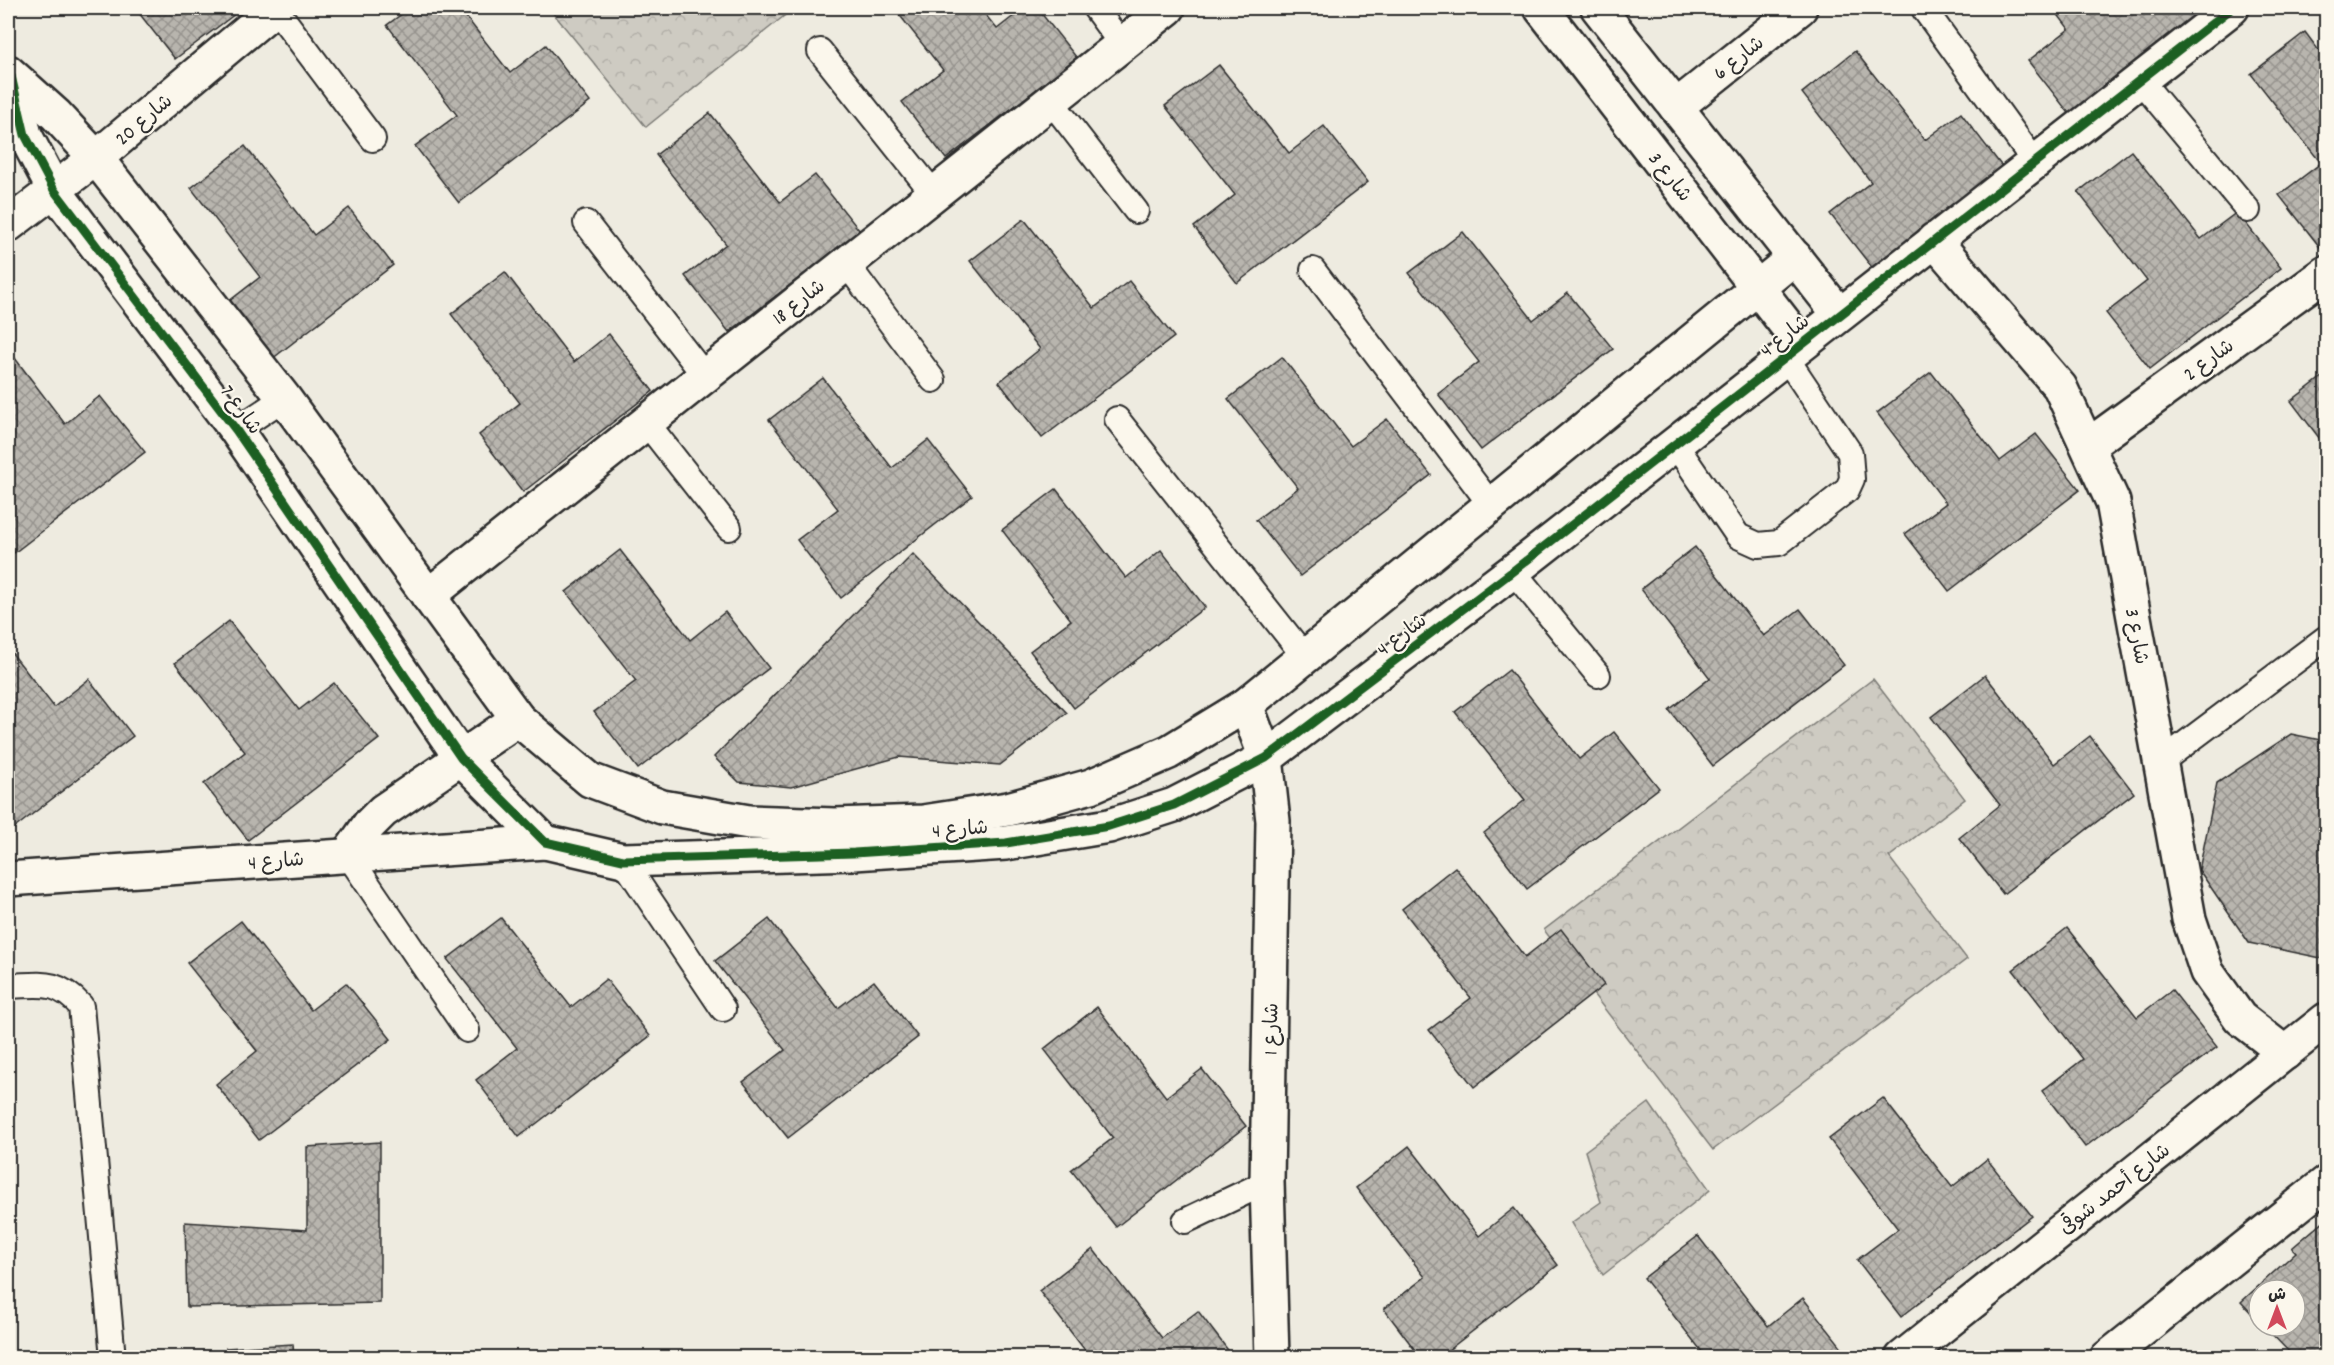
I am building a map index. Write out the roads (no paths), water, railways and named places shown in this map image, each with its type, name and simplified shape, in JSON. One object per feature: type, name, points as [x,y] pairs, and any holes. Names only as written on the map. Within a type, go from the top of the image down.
[{"type":"street","name":"شارع 20","points":[[8,225],[96,158],[275,8]]},
{"type":"street","name":"شارع 18","points":[[428,596],[1168,8]]},
{"type":"street","name":"شارع 3","points":[[1541,8],[1757,287],[1793,350]]},
{"type":"street","name":"شارع 6","points":[[1676,107],[1800,8]]},
{"type":"street","name":"شارع 4","points":[[518,719],[590,780],[662,807],[749,822],[836,825],[1006,843],[1108,826],[1173,805],[1266,759],[1513,571],[2232,8]]},
{"type":"street","points":[[1574,50],[1604,15],[1839,314]]},
{"type":"street","name":"شارع 7","points":[[9,74],[56,115],[96,158],[284,398],[518,719]]},
{"type":"street","name":"شارع 7","points":[[9,74],[25,135],[54,190],[236,430],[461,758]]},
{"type":"street","name":"شارع 3","points":[[1934,240],[2060,387],[2089,445],[2113,502],[2189,919],[2207,972],[2240,1018],[2285,1053]]},
{"type":"street","name":"شارع 4","points":[[9,876],[545,842],[623,860],[854,853],[929,835],[1008,809],[1091,786],[1169,752],[1246,705],[1795,257]]},
{"type":"street","name":"شارع 2","points":[[2089,445],[2326,273]]},
{"type":"street","name":"شارع 1","points":[[1246,705],[1266,759],[1273,821],[1268,1182],[1272,1358]]},
{"type":"street","points":[[348,855],[363,832],[383,812],[518,719]]},
{"type":"street","points":[[461,758],[545,842]]},
{"type":"street","name":"شارع أحمد شوقى","points":[[1902,1358],[2326,1020]]},
{"type":"street","points":[[2107,1358],[2326,1183]]},
{"type":"lane","points":[[275,8],[373,139]]},
{"type":"lane","points":[[1095,8],[1122,45]]},
{"type":"lane","points":[[1924,9],[2034,161]]},
{"type":"lane","points":[[820,51],[934,194]]},
{"type":"lane","points":[[2140,80],[2248,210]]},
{"type":"lane","points":[[1051,101],[1136,211]]},
{"type":"lane","points":[[586,223],[704,375]]},
{"type":"lane","points":[[846,263],[933,380]]},
{"type":"lane","points":[[1313,270],[1491,505]]},
{"type":"lane","points":[[1675,444],[1738,536],[1748,543],[1769,546],[1779,543],[1847,490],[1852,479],[1850,453],[1793,350]]},
{"type":"lane","points":[[236,430],[284,398]]},
{"type":"lane","points":[[1117,419],[1305,657]]},
{"type":"lane","points":[[646,422],[729,528]]},
{"type":"lane","points":[[1513,571],[1598,675]]},
{"type":"lane","points":[[2162,761],[2326,638]]},
{"type":"lane","points":[[348,855],[467,1030]]},
{"type":"lane","points":[[623,860],[723,1010]]},
{"type":"lane","points":[[8,986],[56,987],[66,990],[81,1006],[85,1029],[113,1358]]},
{"type":"lane","points":[[1185,1221],[1268,1182]]}]
